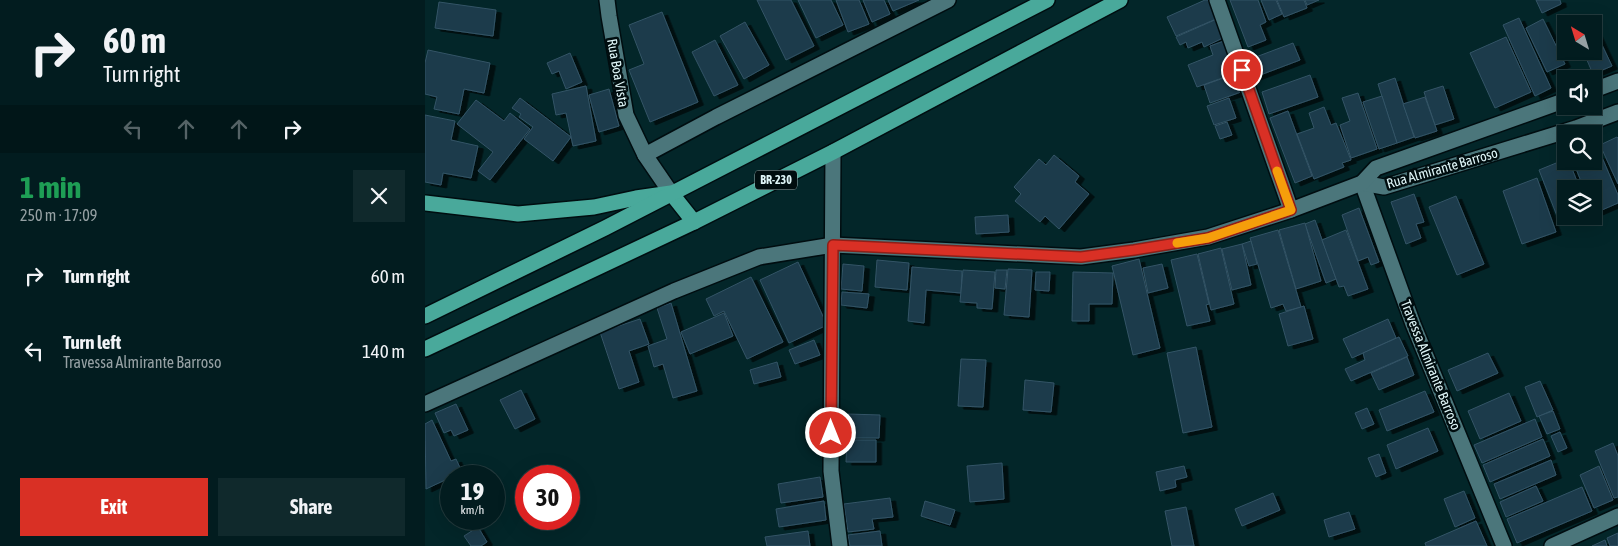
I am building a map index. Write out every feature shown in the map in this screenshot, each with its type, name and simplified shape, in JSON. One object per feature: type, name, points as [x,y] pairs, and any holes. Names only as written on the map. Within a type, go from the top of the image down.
[{"type":"main road","name":"BR-230","points":[[425,316],[605,228],[1047,0]]},
{"type":"main road","name":"BR-230","points":[[425,349],[694,222],[833,152],[1120,0]]},
{"type":"main road","points":[[425,204],[518,214],[594,207],[671,193],[694,222]]},
{"type":"street","name":"Rua Boa Vista","points":[[607,0],[626,115],[645,155],[671,193]]},
{"type":"street","points":[[645,155],[948,0]]},
{"type":"street","points":[[1217,0],[1291,210]]},
{"type":"street","points":[[1602,87],[1618,81]]},
{"type":"street","name":"Rua Almirante Barroso","points":[[1362,183],[1376,168],[1557,103]]},
{"type":"street","name":"Rua Almirante Barroso","points":[[1362,183],[1384,187],[1576,128],[1618,112]]},
{"type":"street","points":[[833,152],[831,471],[840,546]]},
{"type":"street","points":[[425,404],[674,290],[759,257],[833,245],[1081,257],[1208,238],[1291,210],[1362,183]]},
{"type":"street","name":"Travessa Almirante Barroso","points":[[1362,183],[1413,324],[1504,546]]},
{"type":"street","points":[[1553,546],[1618,516]]},
{"type":"building","points":[[757,0],[791,0],[814,46],[786,60]]},
{"type":"building","points":[[798,0],[831,0],[843,25],[816,38]]},
{"type":"building","points":[[836,0],[859,0],[869,24],[848,32]]},
{"type":"building","points":[[863,0],[884,0],[890,14],[872,22]]},
{"type":"building","points":[[888,0],[919,0],[893,11]]},
{"type":"building","points":[[1208,0],[1216,19],[1176,36],[1167,17]]},
{"type":"building","points":[[1230,0],[1258,0],[1266,22],[1260,25],[1266,40],[1248,47]]},
{"type":"building","points":[[1261,0],[1276,0],[1282,14],[1269,20]]},
{"type":"building","points":[[1277,0],[1304,0],[1307,8],[1284,17]]},
{"type":"building","points":[[1305,0],[1319,0],[1307,5]]},
{"type":"building","points":[[1536,0],[1560,0],[1561,4],[1542,13]]},
{"type":"building","points":[[439,2],[496,10],[493,36],[435,28]]},
{"type":"building","points":[[662,12],[698,102],[650,122],[629,70],[644,64],[629,25]]},
{"type":"building","points":[[1519,18],[1551,88],[1535,96],[1503,25]]},
{"type":"building","points":[[1217,19],[1225,37],[1204,47],[1202,42],[1188,48],[1186,42],[1180,45],[1176,37]]},
{"type":"building","points":[[1543,19],[1557,48],[1557,60],[1563,60],[1565,64],[1547,72],[1526,28]]},
{"type":"building","points":[[745,22],[769,65],[744,79],[720,36]]},
{"type":"building","points":[[1506,37],[1531,92],[1495,108],[1470,53]]},
{"type":"building","points":[[715,40],[738,85],[714,96],[692,52]]},
{"type":"building","points":[[1224,41],[1236,73],[1197,87],[1188,65],[1213,55],[1210,46]]},
{"type":"building","points":[[1293,43],[1300,60],[1255,77],[1248,60]]},
{"type":"building","points":[[1603,47],[1612,66],[1602,70],[1591,70],[1587,60],[1603,60]]},
{"type":"building","points":[[428,50],[490,63],[484,93],[464,89],[459,114],[434,109],[437,97],[425,94],[425,63]]},
{"type":"building","points":[[570,53],[582,82],[566,89],[559,71],[552,74],[547,63]]},
{"type":"building","points":[[1235,74],[1241,92],[1210,103],[1204,85]]},
{"type":"building","points":[[1310,75],[1318,97],[1269,114],[1262,92]]},
{"type":"building","points":[[1395,78],[1414,137],[1397,143],[1378,84]]},
{"type":"building","points":[[586,86],[596,141],[573,146],[566,113],[556,115],[552,94]]},
{"type":"building","points":[[1443,86],[1454,119],[1435,125],[1424,92]]},
{"type":"building","points":[[609,89],[619,126],[599,132],[589,95]]},
{"type":"building","points":[[1358,93],[1377,149],[1351,158],[1340,125],[1350,121],[1342,98]]},
{"type":"building","points":[[1382,96],[1397,143],[1379,149],[1363,102]]},
{"type":"building","points":[[1425,97],[1437,131],[1415,138],[1403,104]]},
{"type":"building","points":[[520,98],[571,137],[553,161],[524,139],[533,127],[519,117],[521,114],[512,108]]},
{"type":"building","points":[[1229,98],[1236,118],[1214,125],[1207,106]]},
{"type":"building","points":[[476,100],[504,121],[510,113],[530,129],[490,180],[478,171],[493,152],[457,124]]},
{"type":"building","points":[[1324,107],[1331,125],[1336,123],[1351,160],[1342,163],[1344,167],[1314,179],[1297,134],[1314,128],[1309,113]]},
{"type":"building","points":[[1288,111],[1312,176],[1295,183],[1270,118]]},
{"type":"building","points":[[425,115],[455,121],[451,140],[478,146],[471,178],[443,173],[441,185],[425,182]]},
{"type":"building","points":[[1227,122],[1232,135],[1220,139],[1215,126]]},
{"type":"building","points":[[1618,138],[1618,184],[1602,149],[1602,144]]},
{"type":"building","points":[[1054,155],[1079,176],[1075,182],[1089,194],[1059,229],[1045,216],[1040,222],[1015,201],[1021,194],[1014,187],[1039,159],[1046,165]]},
{"type":"building","points":[[1602,157],[1618,195],[1618,203],[1602,210],[1602,180],[1580,180],[1577,170],[1602,170]]},
{"type":"building","points":[[1557,163],[1557,170],[1573,170],[1576,180],[1557,180],[1557,216],[1539,170]]},
{"type":"building","points":[[1537,178],[1556,232],[1522,244],[1503,191]]},
{"type":"building","points":[[1414,194],[1424,222],[1416,224],[1421,238],[1406,244],[1391,202]]},
{"type":"building","points":[[1456,196],[1484,264],[1457,275],[1429,207]]},
{"type":"building","points":[[1359,208],[1379,262],[1371,265],[1368,257],[1358,261],[1342,215]]},
{"type":"building","points":[[1008,215],[1009,232],[976,234],[975,217]]},
{"type":"building","points":[[1315,220],[1336,279],[1326,283],[1305,224]]},
{"type":"building","points":[[1305,223],[1321,281],[1296,289],[1279,230]]},
{"type":"building","points":[[1278,230],[1301,307],[1286,311],[1283,304],[1271,308],[1250,238]]},
{"type":"building","points":[[1346,230],[1368,289],[1348,296],[1344,286],[1339,287],[1322,240]]},
{"type":"building","points":[[1251,241],[1257,264],[1249,266],[1242,244]]},
{"type":"building","points":[[1242,244],[1251,285],[1232,290],[1222,249]]},
{"type":"building","points":[[1221,248],[1234,304],[1211,310],[1198,254]]},
{"type":"building","points":[[1197,254],[1209,304],[1206,305],[1210,321],[1187,326],[1171,260]]},
{"type":"building","points":[[1139,259],[1160,348],[1133,355],[1112,266]]},
{"type":"building","points":[[877,260],[909,263],[907,290],[875,287]]},
{"type":"building","points":[[798,262],[827,325],[789,343],[760,280]]},
{"type":"building","points":[[843,264],[864,266],[862,291],[841,289]]},
{"type":"building","points":[[1162,264],[1168,288],[1148,293],[1143,268]]},
{"type":"building","points":[[912,267],[962,271],[961,293],[926,290],[924,323],[908,321]]},
{"type":"building","points":[[1008,269],[1032,270],[1029,317],[1004,315]]},
{"type":"building","points":[[963,270],[995,272],[992,309],[977,308],[977,303],[960,302]]},
{"type":"building","points":[[996,270],[1007,270],[1005,289],[995,288]]},
{"type":"building","points":[[1036,272],[1050,272],[1049,291],[1035,290]]},
{"type":"building","points":[[1073,272],[1113,273],[1112,304],[1089,304],[1089,321],[1072,321]]},
{"type":"building","points":[[751,277],[783,342],[747,359],[724,311],[714,316],[706,299]]},
{"type":"building","points":[[842,292],[869,294],[867,308],[841,305]]},
{"type":"building","points":[[671,303],[697,391],[673,398],[663,364],[654,367],[648,346],[667,339],[657,308]]},
{"type":"building","points":[[1304,306],[1313,339],[1288,346],[1279,314]]},
{"type":"building","points":[[724,313],[733,336],[690,354],[681,332]]},
{"type":"building","points":[[640,319],[649,344],[629,351],[639,382],[619,389],[600,332]]},
{"type":"building","points":[[1388,319],[1396,338],[1352,358],[1343,339]]},
{"type":"building","points":[[1399,337],[1408,356],[1351,381],[1345,369],[1365,360],[1363,353]]},
{"type":"building","points":[[814,340],[820,355],[795,364],[789,350]]},
{"type":"building","points":[[1196,347],[1212,427],[1183,433],[1167,353]]},
{"type":"building","points":[[1488,353],[1498,373],[1457,391],[1448,370]]},
{"type":"building","points":[[1407,357],[1414,375],[1379,390],[1371,373]]},
{"type":"building","points":[[961,359],[986,360],[983,407],[958,406]]},
{"type":"building","points":[[777,362],[781,377],[754,384],[750,370]]},
{"type":"building","points":[[1025,380],[1054,383],[1051,412],[1023,410]]},
{"type":"building","points":[[1540,381],[1553,410],[1537,417],[1525,387]]},
{"type":"building","points":[[521,390],[535,419],[515,429],[500,400]]},
{"type":"building","points":[[1425,391],[1434,412],[1387,431],[1379,410]]},
{"type":"building","points":[[1509,393],[1521,421],[1480,439],[1468,411]]},
{"type":"building","points":[[456,404],[468,430],[454,436],[451,430],[444,433],[435,413]]},
{"type":"building","points":[[1367,408],[1374,424],[1362,429],[1355,413]]},
{"type":"building","points":[[1553,411],[1560,429],[1547,434],[1539,416]]},
{"type":"building","points":[[848,414],[880,415],[879,438],[847,438]]},
{"type":"building","points":[[1535,419],[1542,437],[1482,463],[1474,445]]},
{"type":"building","points":[[432,420],[451,461],[456,459],[459,465],[440,465],[440,482],[426,489],[425,424]]},
{"type":"building","points":[[1428,428],[1438,451],[1396,469],[1387,445]]},
{"type":"building","points":[[1560,432],[1567,448],[1558,452],[1551,436]]},
{"type":"building","points":[[1543,439],[1550,456],[1490,482],[1483,465]]},
{"type":"building","points":[[847,440],[876,440],[876,462],[846,462]]},
{"type":"building","points":[[1613,443],[1618,456],[1618,497],[1614,498],[1595,451]]},
{"type":"building","points":[[1379,454],[1386,473],[1376,477],[1368,458]]},
{"type":"building","points":[[1551,460],[1556,475],[1500,499],[1494,484]]},
{"type":"building","points":[[1002,463],[1004,499],[970,502],[967,466]]},
{"type":"building","points":[[1184,466],[1187,477],[1175,480],[1176,487],[1160,491],[1156,472]]},
{"type":"building","points":[[1599,466],[1613,500],[1594,508],[1580,475]]},
{"type":"building","points":[[820,477],[823,497],[781,503],[778,484]]},
{"type":"building","points":[[1536,486],[1543,501],[1506,517],[1500,502]]},
{"type":"building","points":[[1582,487],[1592,511],[1517,543],[1507,519]]},
{"type":"building","points":[[1464,491],[1475,518],[1455,527],[1444,499]]},
{"type":"building","points":[[1273,493],[1280,510],[1242,526],[1235,509]]},
{"type":"building","points":[[890,498],[893,517],[872,519],[874,529],[848,532],[844,504]]},
{"type":"building","points":[[824,501],[826,520],[779,527],[776,509]]},
{"type":"building","points":[[925,501],[955,510],[950,525],[921,516]]},
{"type":"building","points":[[1186,507],[1194,546],[1172,546],[1165,511]]},
{"type":"building","points":[[1349,512],[1355,529],[1329,537],[1324,520]]},
{"type":"building","points":[[1476,521],[1487,546],[1426,546],[1425,543]]},
{"type":"building","points":[[473,530],[480,530],[487,542],[481,546],[471,546],[464,536]]},
{"type":"building","points":[[808,531],[810,546],[767,546],[765,537]]},
{"type":"building","points":[[880,531],[882,546],[850,546],[848,535]]},
{"type":"building","points":[[1618,533],[1618,546],[1610,546],[1607,538]]},
{"type":"building","points":[[1605,540],[1607,546],[1592,546]]},
{"type":"slow traffic","points":[[1177,243],[1208,238],[1291,210],[1277,171]]},
{"type":"route","points":[[831,433],[833,245],[1081,257],[1208,238],[1291,210],[1242,70]]}]
